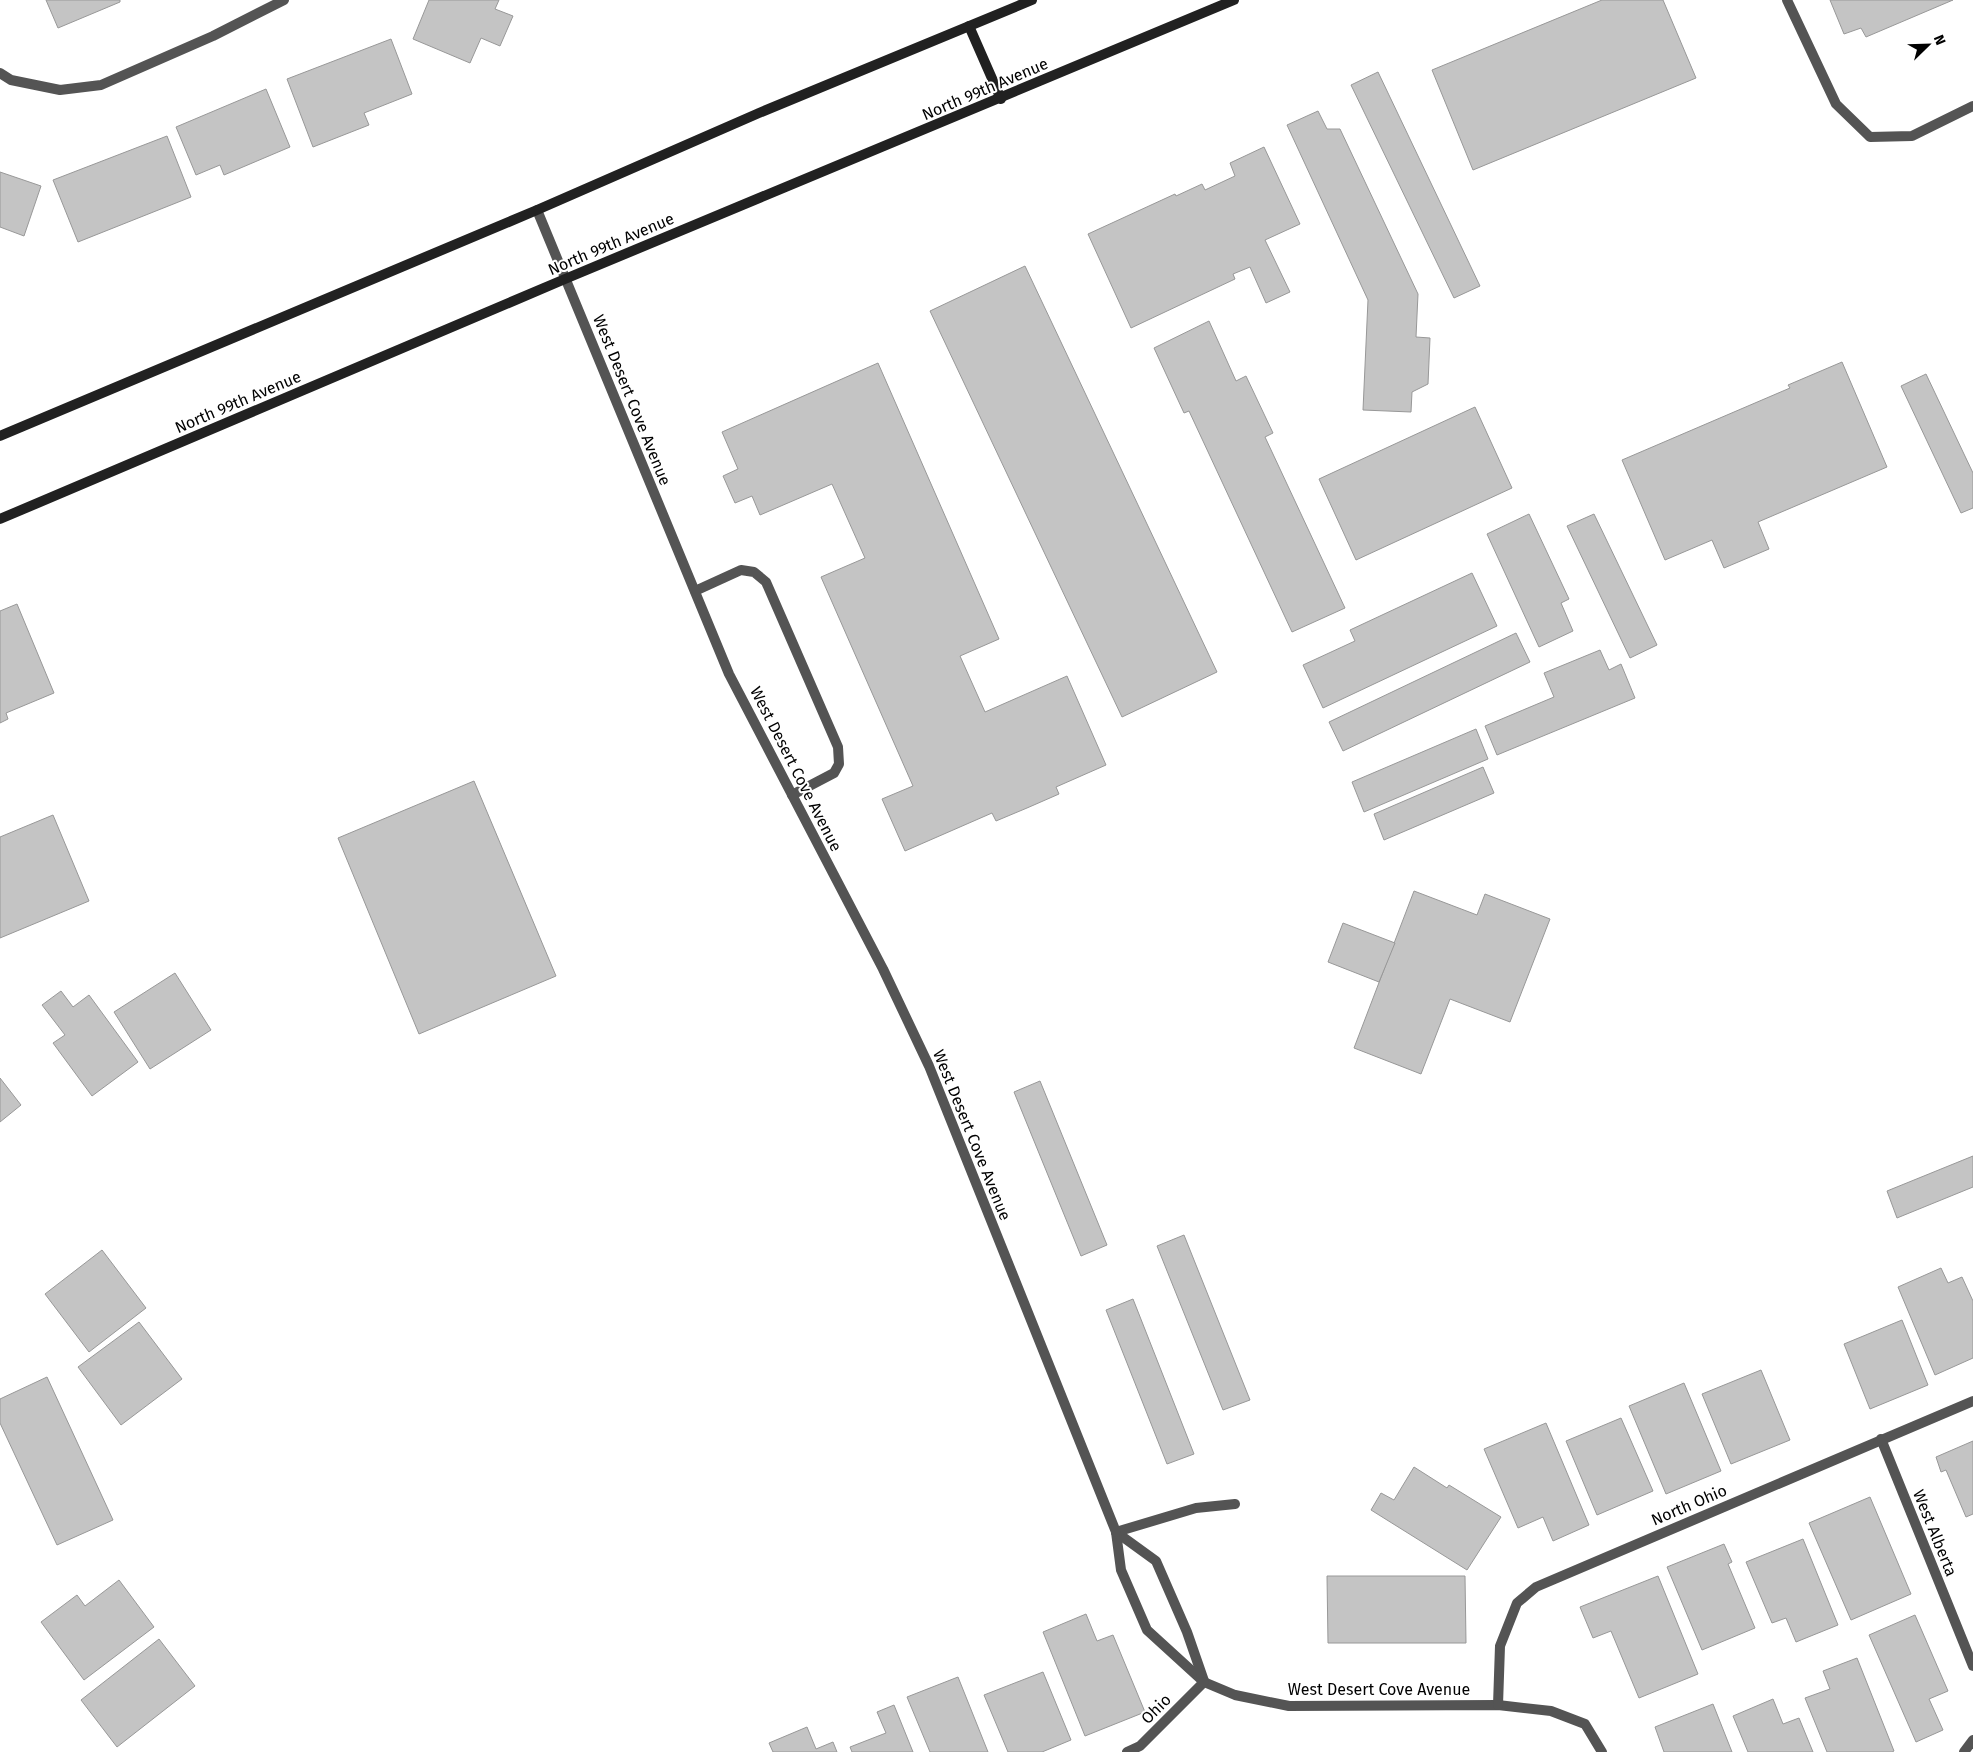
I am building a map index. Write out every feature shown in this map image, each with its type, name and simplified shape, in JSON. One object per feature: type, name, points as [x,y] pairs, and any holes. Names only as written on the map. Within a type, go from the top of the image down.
[{"type":"main road","points":[[0,436],[537,210],[759,113],[1032,0]]},
{"type":"main road","name":"North 99th Avenue","points":[[0,519],[566,279],[1001,99],[1234,0]]},
{"type":"main road","points":[[969,26],[1001,99]]},
{"type":"street","points":[[0,73],[11,80],[60,90],[101,85],[213,36],[284,0]]},
{"type":"street","points":[[1787,0],[1836,104],[1870,137],[1912,136],[1973,106]]},
{"type":"street","name":"West Desert Cove Avenue","points":[[537,210],[729,674],[882,969],[929,1066],[1116,1532],[1121,1570],[1148,1630],[1204,1682],[1235,1695],[1289,1706],[1498,1704],[1550,1711],[1585,1724],[1602,1752]]},
{"type":"street","points":[[695,591],[741,570],[754,572],[766,582],[838,747],[839,764],[834,773],[792,795]]},
{"type":"street","name":"North Ohio","points":[[1498,1704],[1500,1646],[1517,1603],[1536,1586],[1973,1401]]},
{"type":"street","name":"West Alberta","points":[[1881,1440],[1973,1666]]},
{"type":"street","points":[[1116,1532],[1196,1508],[1236,1504]]},
{"type":"street","points":[[1116,1532],[1156,1561],[1187,1632],[1204,1682]]},
{"type":"street","name":"Ohio","points":[[1127,1752],[1140,1746],[1204,1682]]},
{"type":"street","points":[[1964,1752],[1973,1740]]},
{"type":"building","points":[[46,0],[120,0],[120,2],[58,28]]},
{"type":"building","points":[[429,0],[499,0],[495,9],[513,16],[500,46],[481,38],[470,63],[413,39]]},
{"type":"building","points":[[1602,0],[1663,0],[1696,78],[1473,170],[1432,70]]},
{"type":"building","points":[[1830,0],[1953,0],[1866,37],[1861,28],[1844,34]]},
{"type":"building","points":[[391,39],[412,94],[364,113],[369,125],[313,147],[287,79]]},
{"type":"building","points":[[1378,72],[1480,286],[1454,298],[1351,85]]},
{"type":"building","points":[[266,89],[290,147],[224,175],[220,165],[196,175],[176,127]]},
{"type":"building","points":[[1318,111],[1327,129],[1340,129],[1418,294],[1416,337],[1430,338],[1428,384],[1412,392],[1411,412],[1363,410],[1368,300],[1287,125]]},
{"type":"building","points":[[167,136],[191,197],[78,242],[53,180]]},
{"type":"building","points":[[1264,147],[1300,224],[1265,240],[1290,292],[1266,303],[1250,267],[1233,274],[1235,279],[1131,328],[1088,234],[1175,194],[1176,196],[1202,184],[1205,190],[1235,176],[1230,163]]},
{"type":"building","points":[[0,172],[41,186],[24,236],[0,227]]},
{"type":"building","points":[[1025,266],[1217,672],[1122,717],[930,311]]},
{"type":"building","points":[[1209,321],[1236,381],[1246,376],[1273,433],[1265,437],[1345,608],[1292,632],[1189,411],[1184,413],[1154,348]]},
{"type":"building","points":[[1842,362],[1887,467],[1758,522],[1769,549],[1724,568],[1712,540],[1665,560],[1622,460],[1790,388],[1788,385]]},
{"type":"building","points":[[878,363],[999,639],[960,656],[985,712],[1067,676],[1106,765],[1056,787],[1059,794],[1027,808],[996,821],[992,813],[905,851],[882,799],[913,786],[821,577],[865,558],[832,484],[760,515],[752,496],[735,503],[723,476],[738,469],[722,432]]},
{"type":"building","points":[[1926,374],[1973,473],[1973,508],[1961,513],[1901,386]]},
{"type":"building","points":[[1475,407],[1512,488],[1356,560],[1319,479]]},
{"type":"building","points":[[1529,514],[1569,599],[1561,603],[1573,631],[1539,647],[1487,534]]},
{"type":"building","points":[[1594,514],[1657,645],[1630,658],[1567,526]]},
{"type":"building","points":[[1472,573],[1497,626],[1323,708],[1303,665],[1355,641],[1350,630]]},
{"type":"building","points":[[17,604],[54,693],[6,713],[8,719],[0,723],[0,611]]},
{"type":"building","points":[[1516,633],[1530,662],[1343,751],[1329,722]]},
{"type":"building","points":[[1600,650],[1609,670],[1621,664],[1635,698],[1497,755],[1485,726],[1554,697],[1544,673]]},
{"type":"building","points":[[1476,729],[1488,759],[1364,812],[1352,782]]},
{"type":"building","points":[[1483,767],[1494,793],[1384,840],[1374,814]]},
{"type":"building","points":[[474,781],[556,976],[419,1034],[338,838]]},
{"type":"building","points":[[53,815],[89,901],[0,938],[0,837]]},
{"type":"building","points":[[1414,891],[1477,915],[1485,894],[1550,919],[1510,1022],[1450,999],[1421,1074],[1354,1048]]},
{"type":"building","points":[[1343,923],[1395,943],[1379,982],[1328,962]]},
{"type":"building","points":[[175,973],[211,1030],[150,1069],[114,1012]]},
{"type":"building","points":[[61,991],[73,1007],[89,995],[138,1062],[92,1096],[53,1043],[65,1035],[42,1005]]},
{"type":"building","points":[[0,1078],[21,1105],[0,1122]]},
{"type":"building","points":[[1040,1081],[1107,1245],[1081,1256],[1014,1092]]},
{"type":"building","points":[[1973,1156],[1973,1187],[1897,1218],[1887,1191]]},
{"type":"building","points":[[1184,1235],[1250,1400],[1223,1410],[1157,1246]]},
{"type":"building","points":[[102,1250],[146,1308],[89,1352],[45,1294]]},
{"type":"building","points":[[1941,1268],[1948,1283],[1962,1277],[1973,1301],[1973,1358],[1935,1375],[1898,1287]]},
{"type":"building","points":[[1133,1299],[1194,1454],[1167,1464],[1106,1310]]},
{"type":"building","points":[[1902,1320],[1928,1385],[1870,1409],[1844,1344]]},
{"type":"building","points":[[139,1322],[182,1379],[121,1425],[78,1367]]},
{"type":"building","points":[[1761,1370],[1790,1440],[1731,1464],[1702,1394]]},
{"type":"building","points":[[47,1377],[113,1520],[57,1545],[0,1423],[0,1399]]},
{"type":"building","points":[[1684,1383],[1721,1471],[1666,1494],[1629,1406]]},
{"type":"building","points":[[1621,1418],[1653,1491],[1597,1515],[1566,1441]]},
{"type":"building","points":[[1546,1423],[1589,1525],[1553,1541],[1543,1517],[1518,1528],[1484,1449]]},
{"type":"building","points":[[1973,1441],[1973,1514],[1966,1517],[1946,1470],[1941,1472],[1936,1457]]},
{"type":"building","points":[[1414,1467],[1447,1488],[1449,1485],[1501,1517],[1467,1570],[1371,1510],[1381,1493],[1394,1500]]},
{"type":"building","points":[[1870,1497],[1911,1594],[1851,1620],[1809,1523]]},
{"type":"building","points":[[1803,1539],[1838,1625],[1796,1642],[1786,1618],[1772,1623],[1746,1562]]},
{"type":"building","points":[[1724,1544],[1732,1562],[1728,1564],[1755,1628],[1702,1650],[1667,1567]]},
{"type":"building","points":[[1327,1576],[1465,1576],[1466,1643],[1328,1643]]},
{"type":"building","points":[[1658,1576],[1698,1674],[1639,1698],[1611,1631],[1593,1638],[1580,1607]]},
{"type":"building","points":[[119,1580],[154,1627],[84,1680],[41,1622],[77,1595],[85,1606]]},
{"type":"building","points":[[1086,1614],[1097,1641],[1113,1635],[1145,1712],[1085,1736],[1043,1632]]},
{"type":"building","points":[[1915,1615],[1948,1691],[1929,1699],[1943,1730],[1916,1742],[1869,1635]]},
{"type":"building","points":[[159,1639],[195,1686],[117,1747],[81,1700]]},
{"type":"building","points":[[1857,1658],[1894,1751],[1892,1752],[1827,1752],[1805,1698],[1830,1689],[1823,1671]]},
{"type":"building","points":[[1043,1672],[1071,1740],[1042,1752],[1008,1752],[984,1695]]},
{"type":"building","points":[[958,1677],[988,1752],[930,1752],[907,1697]]},
{"type":"building","points":[[1773,1699],[1783,1724],[1799,1718],[1813,1752],[1748,1752],[1733,1716]]},
{"type":"building","points":[[1713,1704],[1732,1752],[1664,1752],[1655,1727]]},
{"type":"building","points":[[894,1705],[913,1752],[852,1752],[850,1747],[886,1733],[877,1712]]},
{"type":"building","points":[[807,1727],[816,1749],[833,1742],[837,1752],[773,1752],[769,1743]]}]
